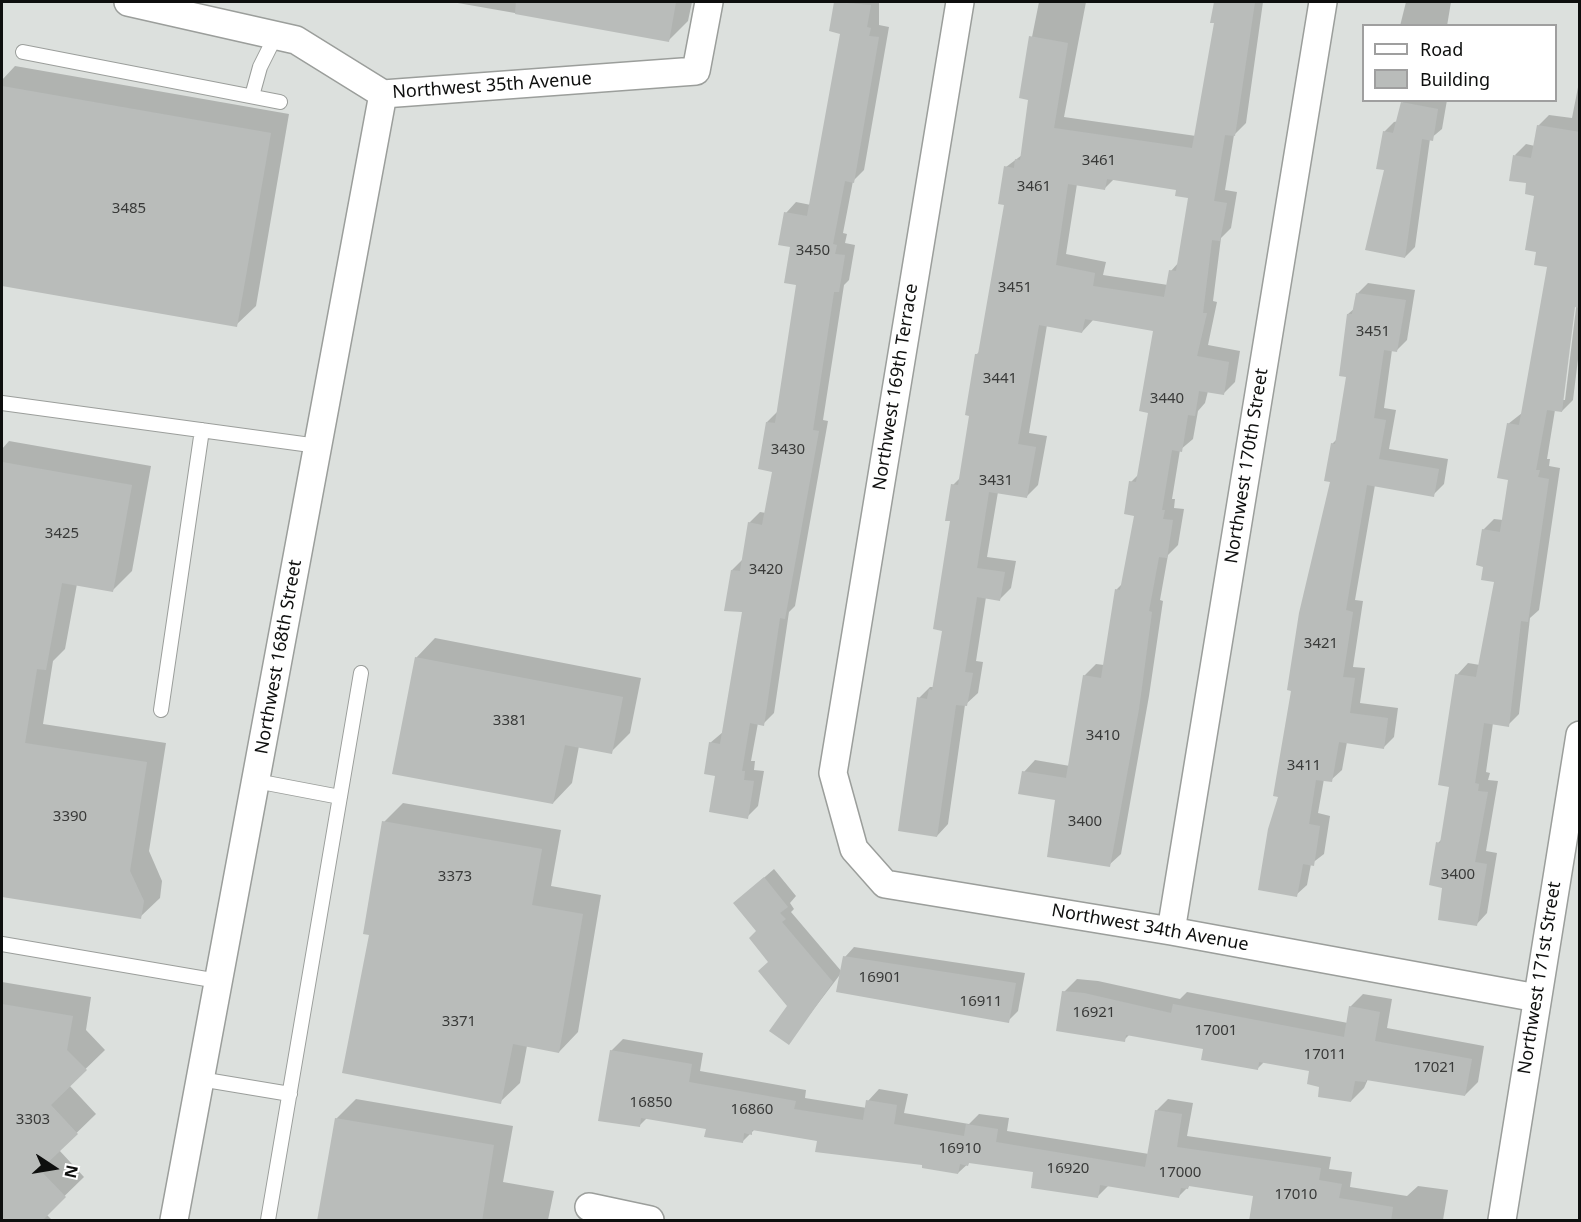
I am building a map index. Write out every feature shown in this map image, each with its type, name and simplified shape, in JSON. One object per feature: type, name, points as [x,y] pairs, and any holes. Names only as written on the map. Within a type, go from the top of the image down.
[{"type":"street","name":"Northwest 35th Avenue","points":[[128,2],[296,40],[383,94],[696,71],[709,2]]},
{"type":"street","name":"Northwest 169th Terrace","points":[[833,773],[960,2]]},
{"type":"street","name":"Northwest 170th Street","points":[[1171,931],[1323,2]]},
{"type":"street","name":"Northwest 168th Street","points":[[174,1221],[383,94]]},
{"type":"street","name":"Northwest 171st Street","points":[[1502,1221],[1580,735]]},
{"type":"street","name":"Northwest 34th Avenue","points":[[833,773],[854,849],[885,884],[1171,931],[1537,998]]},
{"type":"street","points":[[589,1207],[650,1221]]},
{"type":"lane","points":[[252,96],[260,67],[276,35]]},
{"type":"lane","points":[[23,52],[280,102]]},
{"type":"lane","points":[[2,403],[318,446]]},
{"type":"lane","points":[[161,710],[202,430]]},
{"type":"lane","points":[[268,1221],[361,673]]},
{"type":"lane","points":[[256,781],[340,796]]},
{"type":"lane","points":[[2,944],[218,981]]},
{"type":"lane","points":[[200,1079],[290,1094]]},
{"type":"building","points":[[516,2],[676,2],[669,42],[515,14]]},
{"type":"building","points":[[834,2],[871,5],[867,27],[871,28],[869,36],[879,37],[854,183],[845,181],[833,244],[837,245],[835,254],[845,255],[839,292],[834,292],[813,430],[819,431],[785,619],[780,618],[764,726],[750,723],[742,771],[745,771],[744,780],[754,781],[748,819],[709,812],[715,776],[704,774],[709,742],[720,744],[742,612],[724,611],[731,570],[740,571],[748,522],[762,525],[772,472],[758,469],[766,422],[775,423],[796,285],[784,283],[790,247],[778,245],[784,212],[807,216],[840,34],[829,31]]},
{"type":"building","points":[[1214,2],[1255,2],[1235,136],[1225,135],[1214,201],[1227,203],[1220,241],[1212,240],[1203,313],[1207,313],[1197,356],[1229,362],[1224,395],[1199,391],[1195,416],[1188,415],[1182,452],[1172,450],[1162,510],[1165,510],[1163,519],[1173,520],[1167,558],[1159,557],[1149,611],[1152,612],[1139,709],[1110,867],[1047,857],[1055,800],[1018,794],[1022,771],[1066,778],[1083,675],[1101,678],[1115,589],[1120,590],[1134,516],[1124,514],[1129,481],[1136,482],[1148,413],[1139,411],[1153,331],[1085,319],[1082,333],[1039,325],[1018,444],[1036,447],[1027,498],[989,492],[977,568],[1005,572],[1000,601],[977,597],[965,672],[973,673],[967,706],[956,705],[937,837],[898,831],[917,697],[927,699],[929,689],[932,690],[942,631],[933,629],[950,521],[945,521],[951,484],[958,485],[969,416],[965,415],[975,354],[978,354],[1004,205],[998,204],[1004,166],[1014,168],[1015,159],[1020,160],[1028,100],[1019,98],[1029,36],[1068,43],[1054,128],[1192,148],[1214,23],[1210,23]],"holes":[[[1107,179],[1176,190],[1175,196],[1188,198],[1176,271],[1169,270],[1164,297],[1093,286],[1095,273],[1056,265],[1068,184],[1105,190]]]},
{"type":"building","points":[[2,86],[271,133],[237,327],[2,286]]},
{"type":"building","points":[[1401,102],[1438,109],[1433,141],[1422,139],[1405,258],[1365,250],[1384,170],[1376,169],[1383,131],[1393,133]]},
{"type":"building","points":[[1537,125],[1580,132],[1580,308],[1575,307],[1562,412],[1547,410],[1536,470],[1540,470],[1538,477],[1549,479],[1528,622],[1521,621],[1509,727],[1484,723],[1475,783],[1479,784],[1478,791],[1488,792],[1475,862],[1487,864],[1477,926],[1438,920],[1442,888],[1429,885],[1436,842],[1440,843],[1449,787],[1438,785],[1455,674],[1476,677],[1494,582],[1481,580],[1483,567],[1476,565],[1482,529],[1500,532],[1508,480],[1497,478],[1507,423],[1519,425],[1547,267],[1534,265],[1536,252],[1525,250],[1534,196],[1525,194],[1526,183],[1509,181],[1513,155],[1531,158]]},
{"type":"building","points":[[1356,293],[1406,300],[1397,352],[1384,350],[1374,418],[1386,420],[1379,459],[1439,469],[1434,497],[1367,485],[1346,610],[1353,612],[1343,677],[1355,678],[1350,713],[1388,718],[1384,749],[1339,742],[1332,782],[1316,780],[1309,824],[1320,826],[1314,866],[1303,864],[1297,897],[1258,890],[1268,829],[1278,797],[1273,796],[1291,691],[1287,690],[1299,613],[1330,482],[1324,481],[1331,443],[1335,444],[1346,377],[1339,376],[1347,314],[1352,314]]},
{"type":"building","points":[[2,462],[132,485],[113,592],[62,583],[46,670],[37,669],[25,743],[147,762],[130,871],[144,901],[141,919],[2,897]]},
{"type":"building","points":[[415,657],[623,697],[612,754],[565,745],[553,804],[392,774]]},
{"type":"building","points":[[382,821],[542,849],[532,905],[583,914],[559,1053],[513,1044],[501,1104],[342,1073],[369,935],[363,934]]},
{"type":"building","points":[[764,877],[788,907],[780,913],[786,919],[782,922],[833,982],[789,1045],[769,1031],[787,1006],[758,971],[768,962],[749,938],[756,931],[733,903]]},
{"type":"building","points":[[843,956],[1016,983],[1009,1023],[836,992]]},
{"type":"building","points":[[1062,991],[1084,993],[1171,1013],[1173,1004],[1344,1037],[1349,1006],[1380,1012],[1375,1041],[1472,1059],[1465,1096],[1366,1080],[1366,1082],[1355,1081],[1351,1102],[1318,1097],[1319,1087],[1307,1084],[1309,1071],[1259,1062],[1258,1070],[1201,1060],[1203,1049],[1126,1035],[1125,1042],[1056,1031]]},
{"type":"building","points":[[2,1004],[73,1016],[67,1050],[87,1070],[51,1105],[78,1134],[40,1170],[66,1197],[42,1221],[2,1221]]},
{"type":"building","points":[[610,1050],[692,1064],[689,1082],[796,1101],[794,1109],[863,1120],[866,1100],[897,1105],[894,1124],[964,1136],[966,1124],[998,1129],[996,1142],[1145,1167],[1155,1110],[1182,1114],[1177,1147],[1321,1168],[1319,1180],[1342,1184],[1339,1198],[1393,1207],[1391,1221],[1249,1221],[1253,1196],[1189,1186],[1188,1189],[1181,1188],[1179,1198],[1100,1185],[1098,1198],[1031,1188],[1033,1172],[969,1163],[968,1166],[960,1164],[958,1174],[922,1168],[922,1165],[815,1152],[817,1141],[752,1130],[752,1135],[744,1133],[743,1143],[704,1137],[706,1129],[641,1118],[640,1127],[598,1121]]},
{"type":"building","points":[[335,1118],[494,1145],[482,1221],[317,1221]]}]
